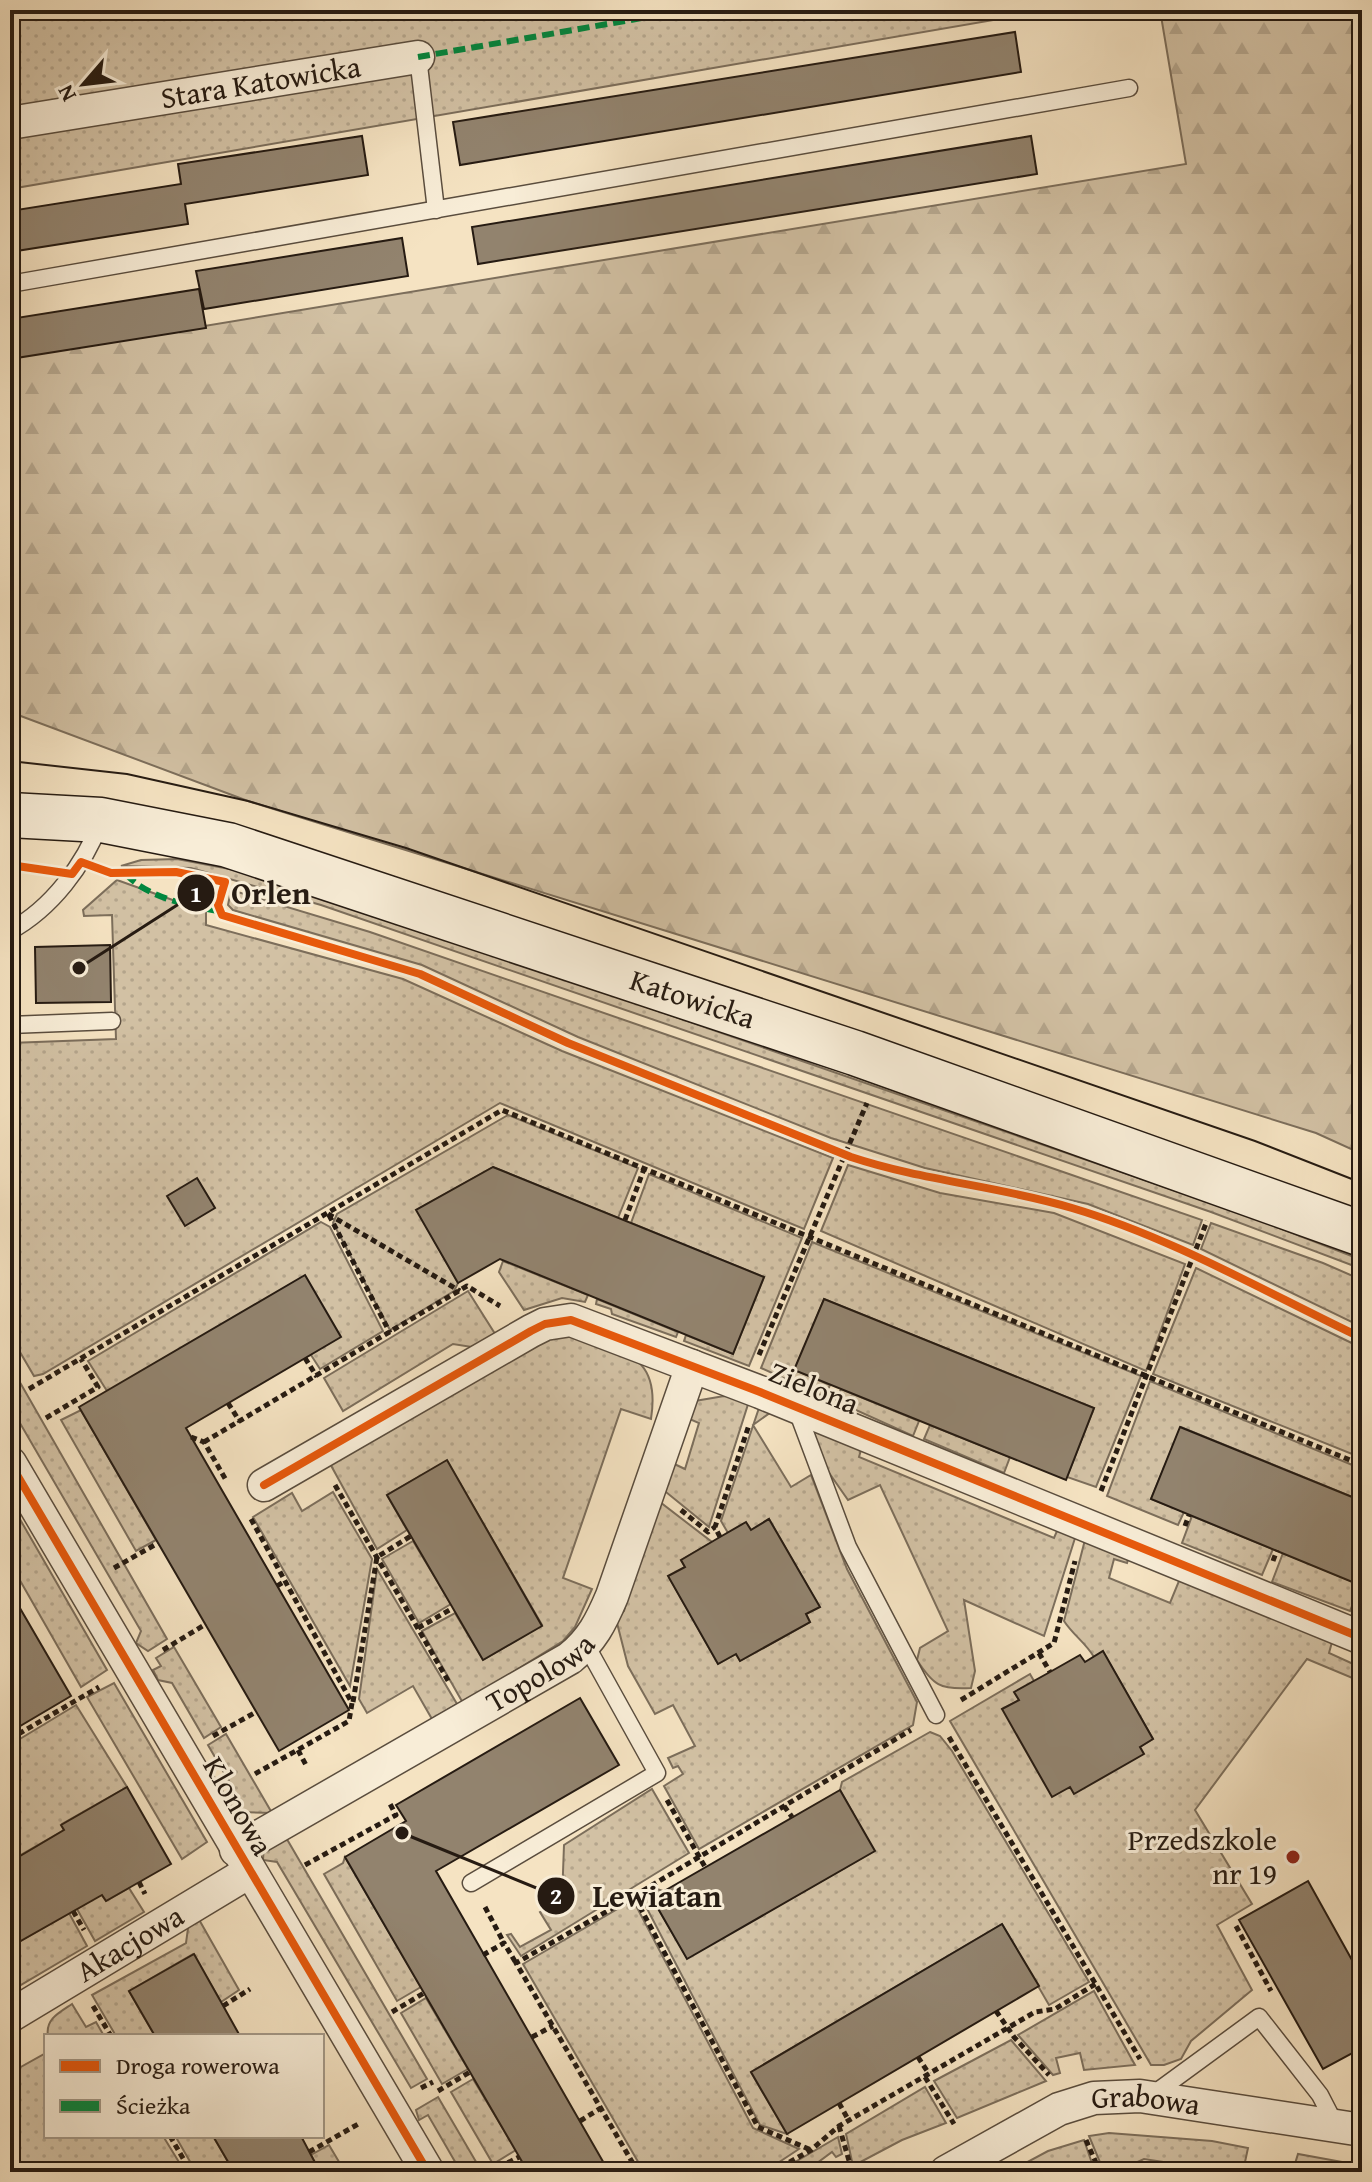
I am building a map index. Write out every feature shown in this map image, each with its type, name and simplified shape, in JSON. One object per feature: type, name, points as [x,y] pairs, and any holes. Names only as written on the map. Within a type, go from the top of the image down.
[{"type":"main road","name":"Katowicka","points":[[10,815],[101,820],[228,845],[855,1053],[1362,1234]]},
{"type":"street","name":"Stara Katowicka","points":[[10,123],[418,57]]},
{"type":"street","name":"Zielona","points":[[247,1495],[545,1324],[571,1320],[760,1392],[1362,1638]]},
{"type":"street","name":"Topolowa","points":[[242,1861],[586,1645],[597,1631],[612,1596],[692,1366]]},
{"type":"street","name":"Klonowa","points":[[10,1463],[428,2172]]},
{"type":"street","name":"Akacjowa","points":[[10,2016],[242,1861]]},
{"type":"street","name":"Grabowa","points":[[946,2172],[1059,2109],[1147,2083],[1349,2128]]},
{"type":"lane","points":[[418,57],[436,210]]},
{"type":"lane","points":[[10,284],[1129,88]]},
{"type":"lane","points":[[10,931],[25,923],[72,874],[91,848],[101,820]]},
{"type":"lane","points":[[10,1025],[112,1021]]},
{"type":"lane","points":[[796,1407],[848,1547],[936,1715]]},
{"type":"lane","points":[[471,1883],[657,1773],[586,1645]]},
{"type":"lane","points":[[1147,2083],[1259,2017],[1349,2128]]},
{"type":"path","points":[[758,1359],[848,1156],[869,1098]]},
{"type":"path","points":[[29,1389],[502,1110],[1362,1465]]},
{"type":"path","points":[[831,1149],[848,1156]]},
{"type":"path","points":[[625,1220],[644,1168]]},
{"type":"path","points":[[328,1214],[460,1291]]},
{"type":"path","points":[[328,1214],[390,1333]]},
{"type":"path","points":[[1099,1496],[1208,1217]]},
{"type":"path","points":[[1181,1250],[1205,1261]]},
{"type":"path","points":[[305,1358],[317,1377]]},
{"type":"path","points":[[46,1418],[98,1387],[81,1359]]},
{"type":"path","points":[[679,1508],[708,1532],[715,1527],[760,1392]]},
{"type":"path","points":[[228,1403],[240,1422]]},
{"type":"path","points":[[191,1437],[204,1442],[247,1495],[285,1581],[352,1703]]},
{"type":"path","points":[[338,1491],[469,1717]]},
{"type":"path","points":[[516,1963],[634,1896],[1054,1643],[1085,1525]]},
{"type":"path","points":[[715,1527],[720,1537]]},
{"type":"path","points":[[253,1775],[349,1721],[377,1557],[411,1536]]},
{"type":"path","points":[[129,1560],[158,1543]]},
{"type":"path","points":[[277,1586],[285,1581]]},
{"type":"path","points":[[418,1628],[453,1608]]},
{"type":"path","points":[[176,1643],[206,1624]]},
{"type":"path","points":[[1039,1653],[1050,1672]]},
{"type":"path","points":[[10,1739],[81,1697]]},
{"type":"path","points":[[226,1729],[256,1712]]},
{"type":"path","points":[[936,1715],[1097,1983],[1147,2083]]},
{"type":"path","points":[[305,1865],[396,1815],[387,1798]]},
{"type":"path","points":[[669,1804],[705,1867]]},
{"type":"path","points":[[784,1806],[792,1817]]},
{"type":"path","points":[[471,1883],[636,2171]]},
{"type":"path","points":[[634,1896],[758,2127],[811,2150]]},
{"type":"path","points":[[483,1955],[504,1943]]},
{"type":"path","points":[[772,2172],[811,2150],[839,2126],[1035,2012],[1055,2009],[1097,1983]]},
{"type":"path","points":[[223,2006],[250,1989]]},
{"type":"path","points":[[392,2012],[424,1993]]},
{"type":"path","points":[[996,2011],[1007,2029],[1056,2081]]},
{"type":"path","points":[[532,2037],[553,2026]]},
{"type":"path","points":[[918,2057],[954,2124]]},
{"type":"path","points":[[438,2091],[470,2072]]},
{"type":"path","points":[[839,2103],[849,2121]]},
{"type":"path","points":[[580,2121],[601,2108]]},
{"type":"path","points":[[309,2152],[368,2119]]},
{"type":"path","points":[[839,2126],[852,2171]]},
{"type":"path","points":[[171,2138],[191,2172]]},
{"type":"path","points":[[1092,2155],[1100,2172]]},
{"type":"path","points":[[490,2172],[519,2157]]},
{"type":"path","points":[[1126,2172],[1139,2165],[1152,2164],[1201,2172]]},
{"type":"green space","points":[[10,10],[1051,10],[10,189]]},
{"type":"green space","points":[[1160,10],[1342,10],[1362,14],[1362,1154],[1316,1133],[248,801],[10,712],[10,358],[1186,164]]},
{"type":"green space","points":[[177,859],[240,871],[569,980],[1251,1217],[1362,1260],[1362,1269],[1211,1212],[321,905],[191,868],[121,866],[141,860]]},
{"type":"green space","points":[[117,880],[206,912],[206,925],[403,979],[562,1051],[833,1158],[804,1229],[500,1103],[43,1374],[34,1376],[10,1335],[10,1043],[116,1039],[112,915],[84,916],[83,910]]},
{"type":"green space","points":[[231,890],[370,932],[1202,1220],[1193,1245],[1088,1204],[925,1168],[831,1138],[578,1037],[422,965],[233,910],[228,905]]},
{"type":"green space","points":[[508,1115],[638,1168],[618,1218],[493,1167],[417,1210],[458,1283],[454,1291],[390,1330],[333,1223],[337,1214]]},
{"type":"green space","points":[[848,1165],[940,1193],[1054,1213],[1185,1264],[1146,1371],[821,1231]]},
{"type":"green space","points":[[649,1174],[802,1238],[749,1366],[684,1341],[686,1335],[733,1354],[764,1277],[631,1223]]},
{"type":"green space","points":[[321,1222],[330,1227],[383,1331],[320,1369],[311,1355],[107,1391],[88,1361]]},
{"type":"green space","points":[[1211,1223],[1362,1280],[1362,1327],[1201,1249]]},
{"type":"green space","points":[[812,1242],[1141,1376],[1096,1487],[1067,1477],[1094,1408],[824,1299],[795,1370],[830,1385],[825,1397],[761,1368]]},
{"type":"green space","points":[[503,1261],[588,1295],[585,1302],[562,1298],[524,1310],[499,1272]]},
{"type":"green space","points":[[1196,1268],[1362,1348],[1362,1458],[1153,1374]]},
{"type":"green space","points":[[468,1291],[497,1337],[478,1348],[453,1344],[343,1411],[324,1378]]},
{"type":"green space","points":[[597,1299],[678,1332],[676,1337],[612,1314],[611,1309],[596,1304]]},
{"type":"green space","points":[[578,1332],[624,1352],[645,1369],[653,1398],[651,1419],[621,1409],[563,1578],[592,1589],[575,1627],[563,1641],[463,1703],[422,1631],[455,1613],[483,1660],[542,1625],[447,1461],[387,1495],[407,1530],[377,1549],[328,1460],[528,1340]]},
{"type":"green space","points":[[10,1365],[167,1639],[148,1651],[136,1643],[141,1631],[17,1418],[10,1415]]},
{"type":"green space","points":[[1150,1381],[1362,1469],[1362,1501],[1181,1427],[1151,1499],[1184,1512],[1178,1525],[1107,1496]]},
{"type":"green space","points":[[841,1389],[919,1421],[913,1436],[836,1401]]},
{"type":"green space","points":[[730,1395],[750,1398],[709,1527],[661,1488],[670,1462],[685,1469],[699,1423],[678,1414],[695,1401]]},
{"type":"green space","points":[[761,1402],[774,1410],[753,1425]]},
{"type":"green space","points":[[81,1410],[156,1540],[136,1551],[61,1420]]},
{"type":"green space","points":[[811,1424],[861,1450],[859,1457],[1054,1538],[1060,1524],[1076,1535],[1044,1636],[964,1600],[975,1671],[971,1688],[945,1687],[933,1680],[917,1660],[920,1648],[948,1631],[880,1485],[848,1500],[825,1467]]},
{"type":"green space","points":[[753,1425],[791,1487],[811,1475],[847,1569],[917,1702],[913,1725],[699,1849],[664,1786],[683,1774],[678,1766],[673,1768],[668,1758],[695,1746],[673,1705],[655,1714],[628,1666],[616,1619],[624,1611],[656,1499],[712,1542],[681,1560],[685,1567],[669,1577],[718,1664],[736,1654],[740,1661],[810,1622],[806,1614],[819,1606],[769,1519],[751,1530],[746,1523],[728,1533],[721,1521]]},
{"type":"green space","points":[[930,1425],[1010,1457],[1004,1473],[924,1439]]},
{"type":"green space","points":[[333,1492],[372,1559],[350,1686],[253,1517],[292,1493],[302,1511]]},
{"type":"green space","points":[[10,1502],[107,1670],[81,1687],[10,1563]]},
{"type":"green space","points":[[1192,1516],[1273,1549],[1262,1575],[1182,1543]]},
{"type":"green space","points":[[1086,1536],[1129,1556],[1127,1563],[1114,1559],[1109,1578],[1170,1603],[1181,1576],[1332,1642],[1329,1653],[1362,1668],[1362,1682],[1307,1659],[1195,1810],[1252,1904],[1217,1925],[1252,1990],[1191,2041],[1181,2059],[1164,2065],[1151,2065],[950,1721],[1030,1674],[1034,1681],[1015,1693],[1019,1700],[1003,1709],[1140,1747],[1153,1739],[1103,1652],[1094,1657],[1064,1621]]},
{"type":"green space","points":[[413,1541],[451,1604],[419,1623],[382,1559]]},
{"type":"green space","points":[[1283,1553],[1361,1585],[1350,1611],[1272,1582]]},
{"type":"green space","points":[[377,1569],[457,1704],[432,1719],[413,1686],[367,1713],[359,1699]]},
{"type":"green space","points":[[174,1647],[221,1727],[204,1738],[172,1683],[158,1680],[153,1670],[161,1666],[156,1658]]},
{"type":"green space","points":[[114,1683],[207,1842],[182,1859],[87,1697]]},
{"type":"green space","points":[[76,1705],[127,1787],[62,1824],[64,1830],[10,1861],[10,1745]]},
{"type":"green space","points":[[930,1732],[940,1736],[952,1751],[1089,1982],[1049,2005],[1002,1924],[751,2072],[787,2134],[760,2125],[642,1899],[654,1888],[663,1891],[652,1898],[687,1958],[874,1851],[840,1790],[842,1782]]},
{"type":"green space","points":[[226,1734],[272,1813],[241,1812],[228,1803],[234,1790],[208,1745]]},
{"type":"green space","points":[[652,1789],[689,1853],[521,1956],[507,1935],[511,1934],[520,1947],[551,1930],[540,1912],[562,1900],[564,1845]]},
{"type":"green space","points":[[280,1836],[288,1841],[427,2079],[411,2088],[277,1862],[263,1860],[264,1843]]},
{"type":"green space","points":[[345,1857],[421,1987],[397,2001],[324,1874],[343,1863]]},
{"type":"green space","points":[[129,1888],[144,1912],[95,1941],[77,1909],[101,1894],[106,1901]]},
{"type":"green space","points":[[633,1900],[753,2128],[799,2149],[764,2172],[644,2172],[523,1964]]},
{"type":"green space","points":[[69,1913],[87,1946],[19,1986],[10,1969],[10,1947]]},
{"type":"green space","points":[[197,1916],[239,1990],[221,2002],[193,1954],[129,1991],[154,2034],[115,2034],[92,1995],[186,1943],[189,1921]]},
{"type":"green space","points":[[1094,1991],[1135,2065],[1084,2070],[1080,2053],[1056,2058],[1060,2073],[1053,2075],[1018,2035]]},
{"type":"green space","points":[[426,1998],[468,2069],[442,2084],[401,2013]]},
{"type":"green space","points":[[72,2004],[86,2027],[96,2022],[103,2034],[48,2034],[49,2025],[58,2013]]},
{"type":"green space","points":[[1011,2040],[1046,2081],[957,2118],[934,2081]]},
{"type":"green space","points":[[44,2054],[44,2138],[164,2138],[185,2172],[10,2172],[10,2073]]},
{"type":"green space","points":[[473,2079],[516,2150],[493,2164],[451,2092]]},
{"type":"green space","points":[[925,2087],[946,2123],[902,2140],[853,2166],[846,2134]]},
{"type":"green space","points":[[438,2097],[482,2172],[461,2172],[428,2115],[419,2120],[416,2110]]},
{"type":"green space","points":[[1109,2133],[1212,2141],[1248,2148],[1245,2162],[1293,2170],[1298,2154],[1348,2163],[1347,2172],[1229,2172],[1144,2159],[1115,2172],[1104,2172],[1089,2136]]},
{"type":"green space","points":[[838,2137],[842,2154],[836,2157],[832,2152],[805,2172],[778,2172]]},
{"type":"green space","points":[[214,2138],[234,2172],[196,2172],[177,2139]]},
{"type":"green space","points":[[1084,2140],[1095,2172],[1009,2172],[1048,2151]]},
{"type":"green space","points":[[329,2145],[345,2172],[320,2172],[311,2155]]},
{"type":"building","points":[[1015,32],[1021,72],[460,165],[453,122]]},
{"type":"building","points":[[362,136],[368,175],[185,204],[188,224],[10,252],[10,211],[181,184],[178,164]]},
{"type":"building","points":[[1031,136],[1037,174],[478,264],[472,227]]},
{"type":"building","points":[[402,238],[408,276],[204,309],[196,271]]},
{"type":"building","points":[[199,289],[206,328],[10,359],[10,319]]},
{"type":"building","points":[[110,945],[111,1002],[36,1003],[35,947]]},
{"type":"building","points":[[493,1167],[764,1277],[733,1354],[500,1259],[458,1283],[416,1210]]},
{"type":"building","points":[[197,1178],[215,1208],[185,1226],[167,1196]]},
{"type":"building","points":[[305,1275],[341,1337],[186,1428],[349,1710],[279,1751],[79,1407]]},
{"type":"building","points":[[824,1299],[1094,1408],[1066,1480],[794,1370]]},
{"type":"building","points":[[1180,1427],[1362,1501],[1362,1586],[1151,1499]]},
{"type":"building","points":[[447,1460],[542,1626],[483,1660],[387,1495]]},
{"type":"building","points":[[769,1519],[820,1607],[806,1614],[810,1622],[740,1661],[736,1654],[718,1664],[668,1576],[685,1567],[681,1560],[746,1522],[751,1530]]},
{"type":"building","points":[[10,1591],[71,1696],[10,1732]]},
{"type":"building","points":[[1103,1651],[1153,1739],[1140,1747],[1144,1754],[1074,1794],[1070,1787],[1052,1797],[1002,1709],[1019,1700],[1014,1692],[1080,1655],[1085,1662]]},
{"type":"building","points":[[580,1698],[619,1765],[436,1871],[609,2172],[528,2172],[345,1857],[406,1821],[396,1805]]},
{"type":"building","points":[[127,1787],[171,1864],[106,1901],[102,1895],[10,1947],[10,1862],[64,1830],[61,1825]]},
{"type":"building","points":[[840,1790],[875,1851],[687,1959],[652,1898]]},
{"type":"building","points":[[1308,1881],[1362,1978],[1362,2048],[1323,2069],[1239,1920]]},
{"type":"building","points":[[1002,1924],[1039,1986],[787,2134],[751,2072]]},
{"type":"building","points":[[194,1954],[239,2034],[154,2034],[129,1991]]},
{"type":"building","points":[[214,2138],[302,2138],[320,2172],[234,2172]]},
{"type":"tram line","points":[[10,761],[127,774],[248,801],[406,848],[1255,1141],[1362,1183]]},
{"type":"marked path","points":[[418,57],[688,10]]},
{"type":"marked path","points":[[126,874],[156,894],[218,911]]},
{"type":"cycle path","points":[[10,865],[72,874],[81,862],[111,873],[176,872],[225,882],[218,905],[222,915],[420,974],[568,1043],[851,1157],[906,1172],[1045,1200],[1110,1220],[1183,1250],[1362,1338]]},
{"type":"cycle path","points":[[264,1485],[531,1331],[545,1324],[571,1320],[760,1392],[1362,1638]]},
{"type":"cycle path","points":[[10,1463],[428,2172]]},
{"type":"place","name":"Orlen","points":[[79,968]]},
{"type":"place","name":"Lewiatan","points":[[402,1833]]},
{"type":"place","name":"Przedszkole nr 19","points":[[1293,1857]]}]
